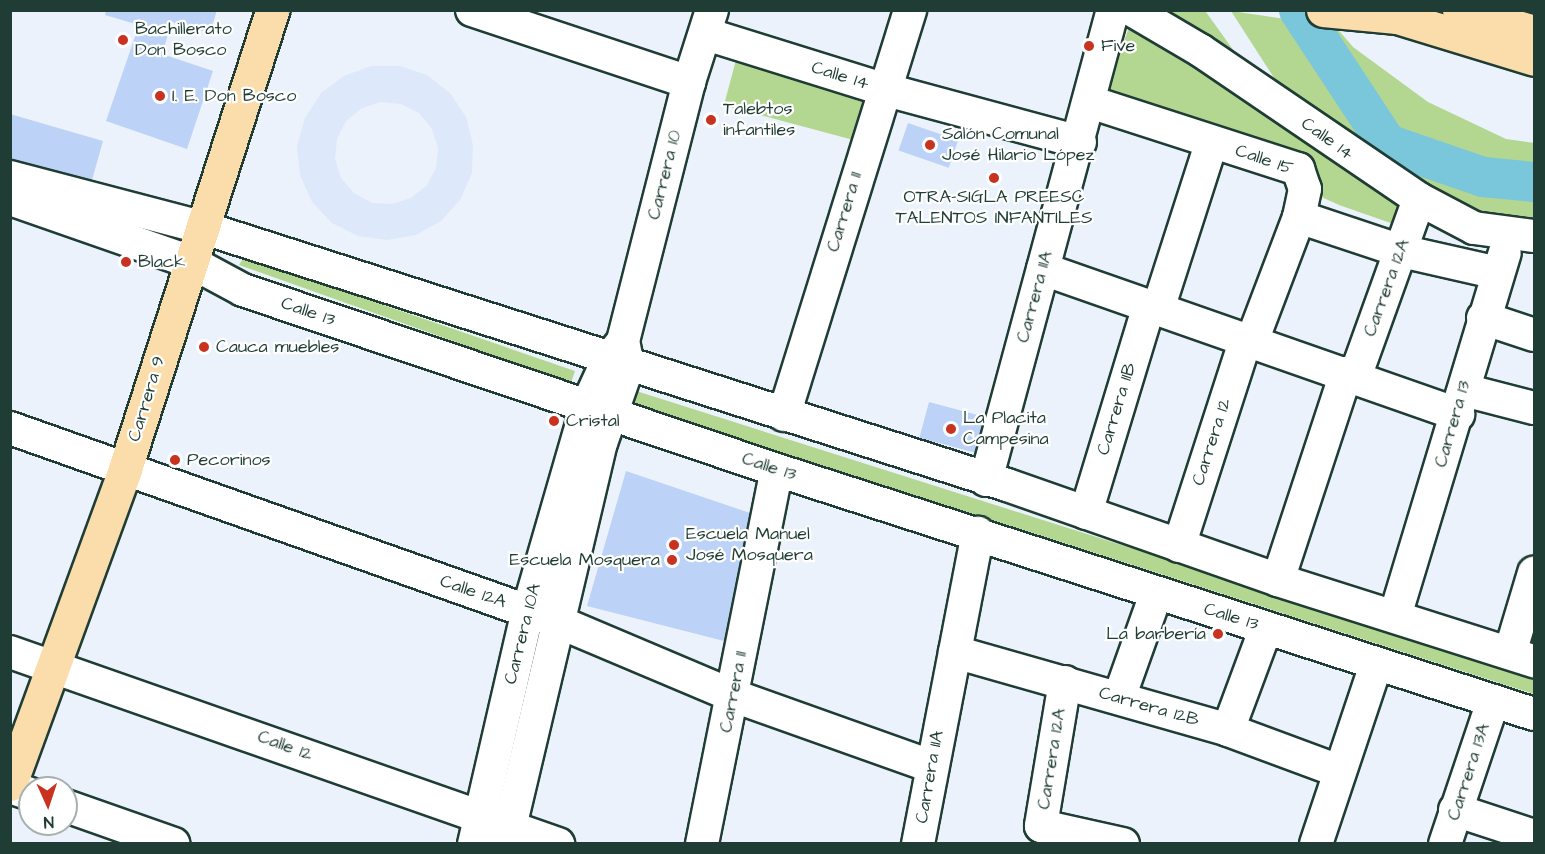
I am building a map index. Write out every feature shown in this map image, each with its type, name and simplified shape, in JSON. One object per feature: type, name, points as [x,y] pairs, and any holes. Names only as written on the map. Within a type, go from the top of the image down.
[{"type":"main road","name":"Carrera 9","points":[[10,786],[52,663],[125,469],[272,10]]},
{"type":"main road","points":[[1459,10],[1534,32]]},
{"type":"main road","points":[[1328,11],[1397,17],[1534,59]]},
{"type":"street","points":[[472,10],[689,82]]},
{"type":"street","name":"Carrera 11","points":[[784,415],[883,89],[910,10]]},
{"type":"street","name":"Carrera 11A","points":[[986,480],[1042,270],[1080,142],[1113,10]]},
{"type":"street","name":"Calle 14","points":[[1132,10],[1200,50],[1419,199],[1474,228],[1523,236]]},
{"type":"street","name":"Carrera 10","points":[[620,356],[689,82],[709,22]]},
{"type":"street","name":"Calle 14","points":[[709,22],[883,89],[1080,142]]},
{"type":"street","name":"Calle 15","points":[[1090,102],[1210,144],[1298,170],[1305,189],[1299,217]]},
{"type":"street","name":"Carrera 11B","points":[[1086,513],[1210,144]]},
{"type":"street","points":[[10,177],[201,227],[620,356],[784,415],[1086,513],[1278,580],[1396,614],[1522,657],[1534,573]]},
{"type":"street","name":"Calle 13","points":[[10,199],[191,262],[243,290],[777,470],[978,533],[1156,594],[1376,665],[1534,714]]},
{"type":"street","name":"Carrera 12A","points":[[1278,580],[1351,375],[1401,251],[1419,199]]},
{"type":"street","points":[[1299,217],[1401,251],[1498,273]]},
{"type":"street","name":"Carrera 12","points":[[1179,546],[1249,339],[1299,217]]},
{"type":"street","name":"Carrera 13","points":[[1396,614],[1498,273],[1523,236]]},
{"type":"street","points":[[1042,270],[1351,375],[1461,402],[1534,408]]},
{"type":"street","points":[[1483,318],[1534,334]]},
{"type":"street","name":"Carrera 10A","points":[[477,830],[528,611],[620,356]]},
{"type":"street","name":"Carrera 10A","points":[[508,835],[561,622],[599,410]]},
{"type":"street","name":"Calle 12A","points":[[10,428],[561,622],[734,696],[932,765]]},
{"type":"street","name":"Carrera 11","points":[[702,843],[734,696],[777,470]]},
{"type":"street","name":"Carrera 11A","points":[[918,843],[978,533]]},
{"type":"street","points":[[1119,698],[1156,594]]},
{"type":"street","points":[[1228,730],[1266,628]]},
{"type":"street","name":"Calle 12","points":[[10,652],[52,663],[477,830],[558,843]]},
{"type":"street","name":"Carrera 12B","points":[[955,652],[1228,730],[1339,771]]},
{"type":"street","points":[[1316,843],[1376,665]]},
{"type":"street","name":"Carrera 12A","points":[[1065,682],[1041,826],[1090,840],[1123,843]]},
{"type":"street","name":"Carrera 13A","points":[[1445,843],[1492,701]]},
{"type":"street","points":[[78,810],[169,843]]},
{"type":"street","points":[[1455,810],[1534,836]]},
{"type":"shaded area","points":[[371,66],[400,66],[427,75],[450,93],[466,117],[473,145],[472,173],[460,200],[441,221],[416,235],[387,240],[358,236],[332,223],[312,202],[300,175],[297,146],[305,118],[321,93],[344,76]],"holes":[[[381,102],[401,104],[419,113],[432,129],[438,148],[436,168],[427,185],[411,198],[392,204],[372,203],[354,193],[341,178],[335,159],[337,139],[346,121],[362,108]]]},
{"type":"green space","points":[[1135,11],[1206,12],[1249,72],[1406,202],[1402,227],[1339,205],[1142,115],[1099,86],[1117,60]]},
{"type":"green space","points":[[1231,11],[1335,26],[1353,47],[1428,102],[1506,139],[1534,143],[1534,223],[1483,217],[1441,196],[1278,84]]},
{"type":"green space","points":[[736,60],[869,96],[857,141],[724,105]]},
{"type":"green space","points":[[244,257],[575,371],[571,383],[239,265]]},
{"type":"green space","points":[[630,389],[1534,676],[1534,694],[625,402]]},
{"type":"building","name":"I. E. Don Bosco","points":[[106,10],[217,10],[210,33],[172,22],[162,54],[213,71],[187,149],[106,121],[139,25],[105,15]]},
{"type":"building","points":[[10,114],[103,141],[92,180],[10,160]]},
{"type":"building","name":"Salón Comunal José Hilario López","points":[[908,123],[958,140],[949,168],[899,150]]},
{"type":"building","name":"La Placita Campesina","points":[[929,402],[984,417],[974,452],[919,438]]},
{"type":"building","name":"Escuela Mosquera","points":[[626,471],[750,513],[724,641],[587,606]]},
{"type":"waterway","points":[[1299,10],[1387,144],[1483,177],[1534,182]]},
{"type":"place","name":"Bachillerato Don Bosco","points":[[123,40]]},
{"type":"place","name":"Five","points":[[1089,46]]},
{"type":"place","name":"I. E. Don Bosco","points":[[160,96]]},
{"type":"place","name":"Talebtos infantiles","points":[[711,120]]},
{"type":"place","name":"Salón Comunal José Hilario López","points":[[930,145]]},
{"type":"place","name":"OTRA-SIGLA PREESC TALENTOS INFANTILES","points":[[994,178]]},
{"type":"place","name":"Black","points":[[126,262]]},
{"type":"place","name":"Cauca muebles","points":[[204,347]]},
{"type":"place","name":"Cristal","points":[[554,421]]},
{"type":"place","name":"La Placita Campesina","points":[[951,429]]},
{"type":"place","name":"Pecorinos","points":[[175,460]]},
{"type":"place","name":"Escuela Manuel José Mosquera","points":[[674,545]]},
{"type":"place","name":"Escuela Mosquera","points":[[672,560]]},
{"type":"place","name":"La barbería","points":[[1218,634]]}]
